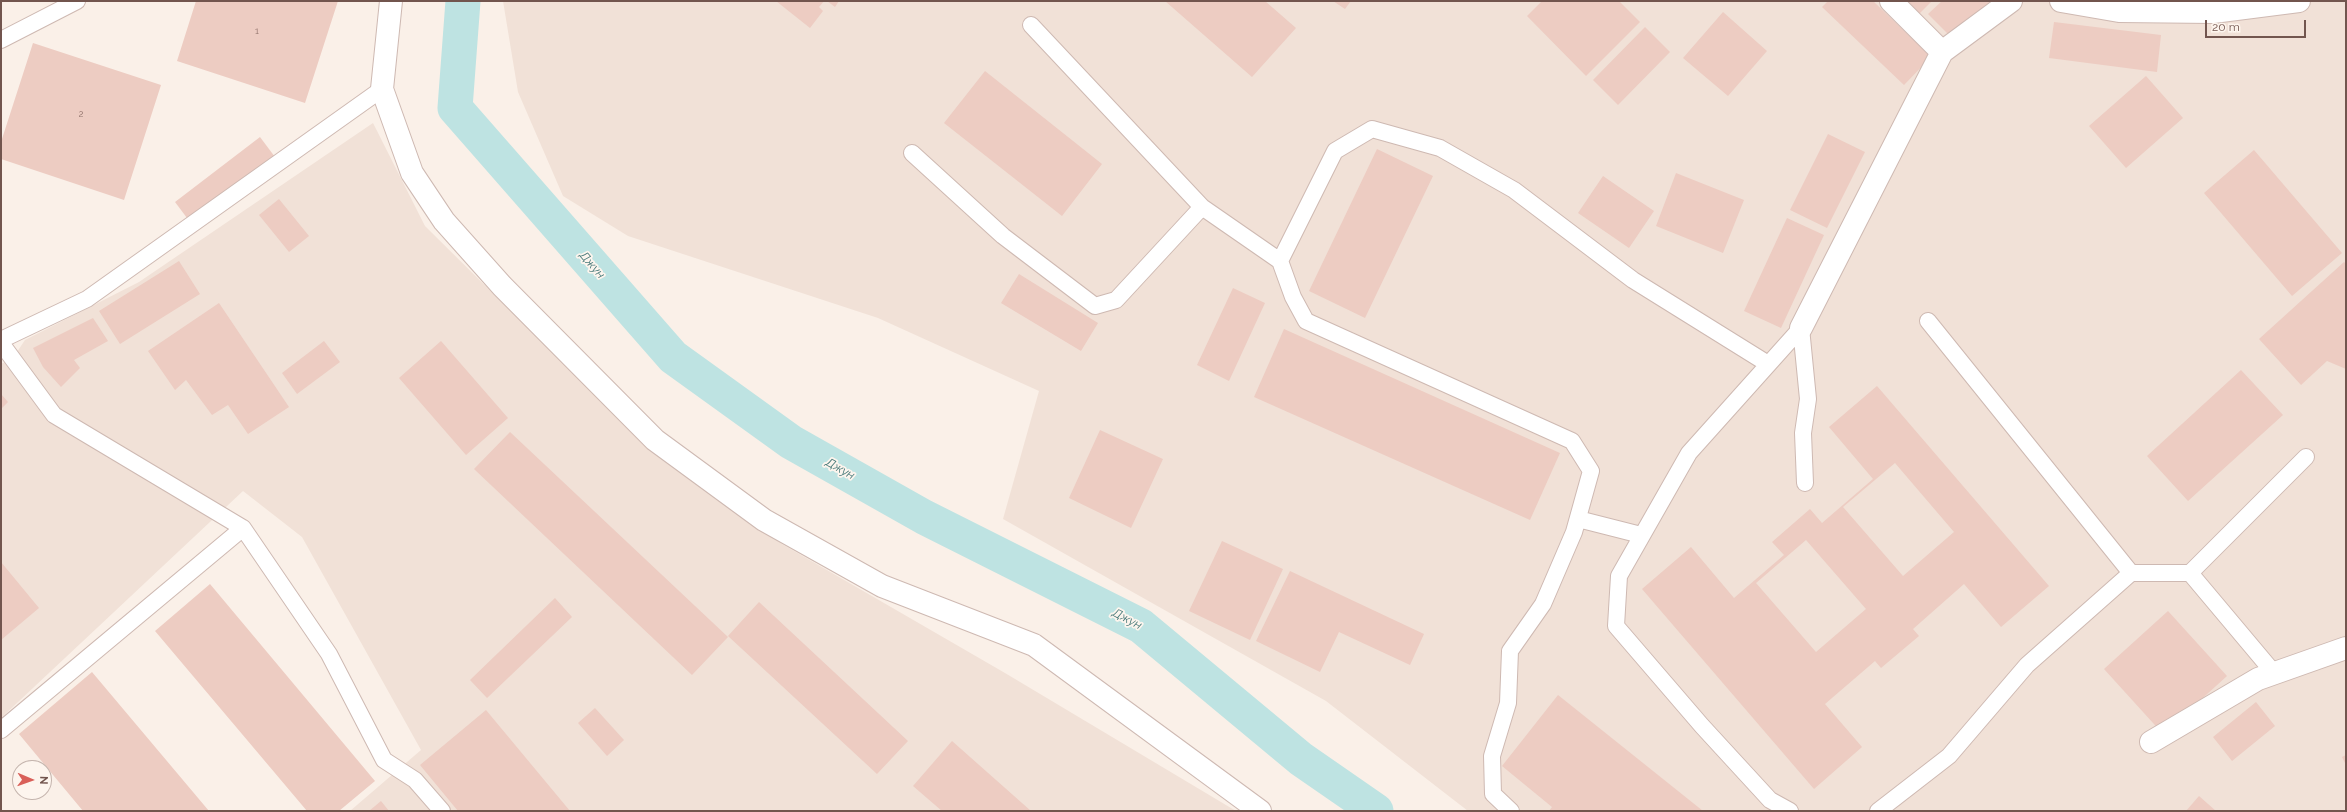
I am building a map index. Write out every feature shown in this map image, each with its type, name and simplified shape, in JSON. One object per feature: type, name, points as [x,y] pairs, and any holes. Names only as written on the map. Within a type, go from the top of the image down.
[{"type":"street","points":[[391,1],[382,89],[412,173],[444,221],[502,286],[655,440],[764,520],[882,586],[1034,645],[1260,811]]},
{"type":"street","points":[[1891,1],[1942,52]]},
{"type":"street","points":[[1801,328],[1942,52],[2011,1]]},
{"type":"street","points":[[2061,1],[2119,11],[2213,12],[2299,1]]},
{"type":"street","points":[[2151,742],[2258,679],[2346,648]]},
{"type":"lane","points":[[1,40],[77,1]]},
{"type":"lane","points":[[1031,25],[1202,207],[1280,261],[1293,296],[1306,321],[1572,441],[1591,471],[1574,532],[1543,604],[1510,651],[1508,703],[1492,756],[1493,794],[1511,811]]},
{"type":"lane","points":[[382,89],[87,299],[1,342],[54,415],[243,528],[329,654],[384,760],[415,780],[442,811]]},
{"type":"lane","points":[[1280,261],[1336,151],[1372,129],[1440,148],[1514,190],[1633,280],[1768,364]]},
{"type":"lane","points":[[912,153],[1003,236],[1095,306],[1116,300],[1202,207]]},
{"type":"lane","points":[[1928,321],[2131,573]]},
{"type":"lane","points":[[1790,811],[1770,800],[1616,626],[1619,576],[1689,453],[1801,328]]},
{"type":"lane","points":[[1801,328],[1808,399],[1803,433],[1805,483]]},
{"type":"lane","points":[[1878,811],[1948,756],[2027,665],[2131,573],[2190,573],[2306,457]]},
{"type":"lane","points":[[1578,519],[1641,535]]},
{"type":"lane","points":[[1,730],[243,528]]},
{"type":"lane","points":[[2190,573],[2274,673]]},
{"type":"shaded area","points":[[503,1],[2346,1],[2346,811],[1468,811],[1326,701],[1003,519],[1039,391],[878,318],[628,236],[563,196],[518,92]]},
{"type":"shaded area","points":[[373,123],[425,226],[645,444],[782,544],[1005,673],[1236,811],[350,811],[421,750],[302,537],[243,491],[1,718],[1,364],[13,358],[25,340],[139,282]]},
{"type":"building","points":[[196,1],[338,1],[305,103],[177,61]]},
{"type":"building","points":[[776,1],[824,1],[819,7],[823,11],[810,28]]},
{"type":"building","points":[[827,1],[839,1],[835,7]]},
{"type":"building","points":[[1165,1],[1265,1],[1296,28],[1252,77]]},
{"type":"building","points":[[1333,1],[1351,1],[1345,9]]},
{"type":"building","points":[[1542,1],[1619,1],[1640,22],[1586,76],[1527,16]]},
{"type":"building","points":[[1828,1],[1873,1],[1931,57],[1904,85],[1822,7]]},
{"type":"building","points":[[1901,1],[1932,1],[1916,17]]},
{"type":"building","points":[[1942,1],[1993,1],[1953,39],[1928,14]]},
{"type":"building","points":[[1723,12],[1767,51],[1728,96],[1683,58]]},
{"type":"building","points":[[2054,22],[2161,35],[2157,72],[2049,58]]},
{"type":"building","points":[[1645,27],[1670,52],[1618,105],[1593,80]]},
{"type":"building","points":[[33,43],[161,85],[124,200],[1,159],[1,142]]},
{"type":"building","points":[[985,71],[1102,164],[1062,216],[944,123]]},
{"type":"building","points":[[2146,76],[2183,118],[2126,168],[2089,126]]},
{"type":"building","points":[[1828,134],[1865,152],[1827,228],[1790,210]]},
{"type":"building","points":[[260,137],[275,157],[190,222],[175,202]]},
{"type":"building","points":[[1377,149],[1433,176],[1365,318],[1309,291]]},
{"type":"building","points":[[2254,150],[2342,253],[2292,296],[2204,193]]},
{"type":"building","points":[[1676,173],[1744,200],[1723,253],[1656,226]]},
{"type":"building","points":[[1603,176],[1654,211],[1629,248],[1578,213]]},
{"type":"building","points":[[279,199],[309,236],[289,252],[259,215]]},
{"type":"building","points":[[1787,218],[1824,235],[1781,328],[1744,311]]},
{"type":"building","points":[[179,261],[200,294],[120,344],[99,311]]},
{"type":"building","points":[[2344,262],[2346,264],[2346,369],[2327,361],[2301,385],[2259,339]]},
{"type":"building","points":[[1019,274],[1098,323],[1081,351],[1001,303]]},
{"type":"building","points":[[1233,288],[1265,303],[1229,381],[1197,365]]},
{"type":"building","points":[[219,303],[289,407],[248,434],[228,405],[212,415],[186,380],[175,390],[148,351]]},
{"type":"building","points":[[93,318],[108,341],[74,360],[80,368],[61,387],[43,367],[33,348]]},
{"type":"building","points":[[1284,329],[1560,453],[1530,520],[1254,397]]},
{"type":"building","points":[[324,341],[340,362],[297,394],[282,373]]},
{"type":"building","points":[[441,341],[508,418],[466,455],[399,378]]},
{"type":"building","points":[[2241,370],[2283,415],[2188,501],[2147,456]]},
{"type":"building","points":[[1877,386],[2049,586],[2001,627],[1964,584],[1913,629],[1919,636],[1881,668],[1875,661],[1825,704],[1862,747],[1814,789],[1642,589],[1691,547],[1734,598],[1784,555],[1772,542],[1810,509],[1822,523],[1873,479],[1829,427]],"holes":[[[1895,463],[1954,532],[1903,576],[1843,507]],[[1806,540],[1866,609],[1816,652],[1756,583]]]},
{"type":"building","points":[[1,394],[8,402],[1,409]]},
{"type":"building","points":[[1100,430],[1163,459],[1131,528],[1069,498]]},
{"type":"building","points":[[510,432],[728,637],[692,675],[474,469]]},
{"type":"building","points":[[1222,541],[1283,569],[1250,640],[1189,611]]},
{"type":"building","points":[[1,562],[39,608],[1,640]]},
{"type":"building","points":[[1290,571],[1424,634],[1410,665],[1339,632],[1320,672],[1256,641]]},
{"type":"building","points":[[210,584],[375,781],[339,811],[307,811],[155,631]]},
{"type":"building","points":[[555,598],[572,617],[487,698],[470,680]]},
{"type":"building","points":[[759,602],[908,741],[877,774],[728,636]]},
{"type":"building","points":[[2168,611],[2227,676],[2163,734],[2104,669]]},
{"type":"building","points":[[92,672],[209,811],[83,811],[52,774],[52,760],[41,760],[19,734]]},
{"type":"building","points":[[1558,695],[1703,811],[1549,811],[1552,807],[1502,766]]},
{"type":"building","points":[[2256,702],[2275,726],[2232,761],[2213,737]]},
{"type":"building","points":[[595,708],[624,740],[607,756],[578,723]]},
{"type":"building","points":[[486,710],[570,811],[458,811],[420,765]]},
{"type":"building","points":[[952,741],[1031,811],[942,811],[913,786]]},
{"type":"building","points":[[2346,755],[2346,765],[2342,757]]},
{"type":"building","points":[[2199,796],[2216,811],[2186,811]]},
{"type":"building","points":[[381,801],[389,811],[369,811]]},
{"type":"waterway","name":"Джун","points":[[463,1],[455,108],[673,357],[791,442],[924,517],[1141,626],[1301,759],[1376,811]]}]
